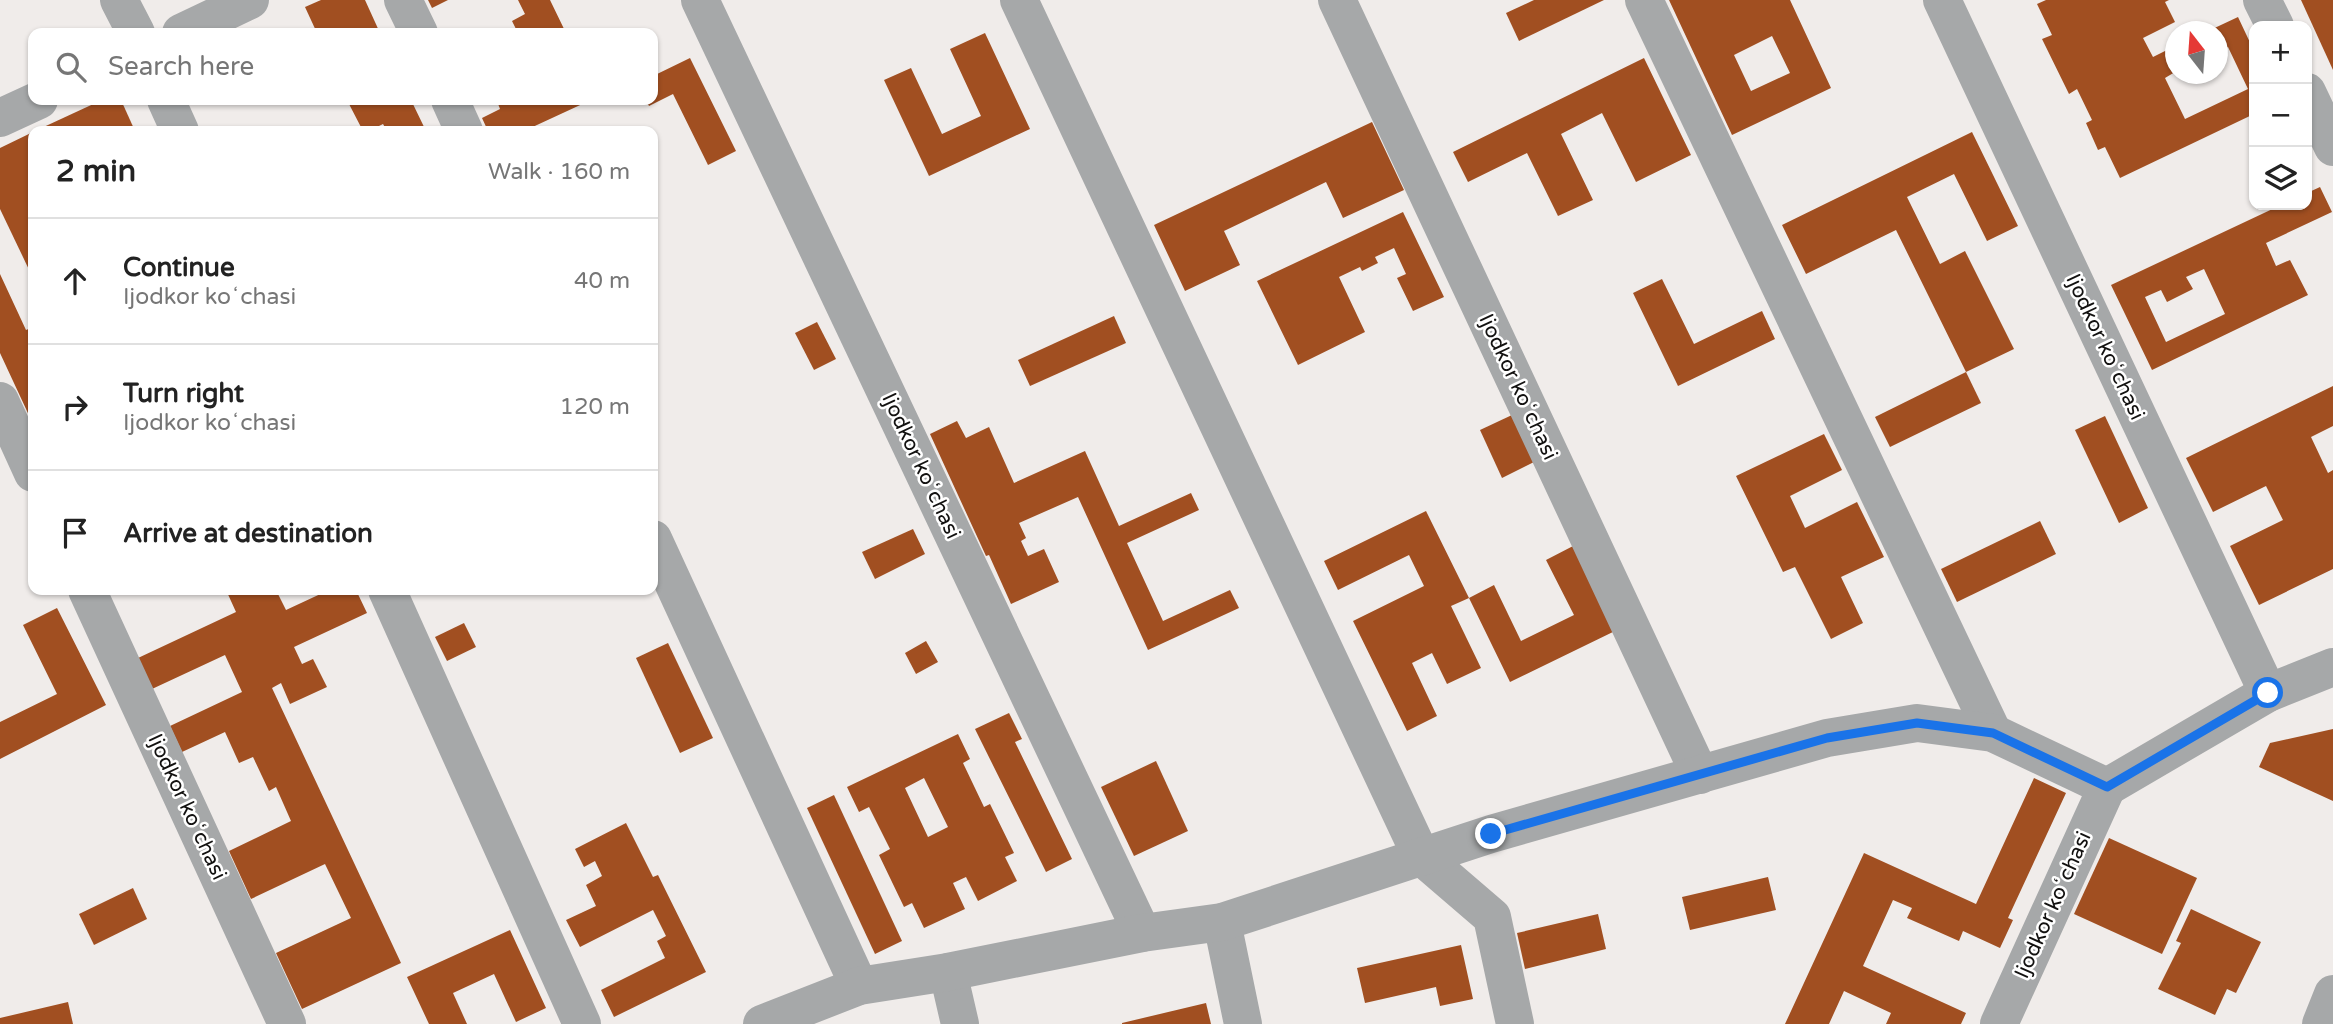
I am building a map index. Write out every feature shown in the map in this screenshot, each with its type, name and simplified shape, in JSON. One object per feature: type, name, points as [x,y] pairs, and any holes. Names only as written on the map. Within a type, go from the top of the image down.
[{"type":"street","points":[[119,0],[133,28]]},
{"type":"street","points":[[191,28],[250,0]]},
{"type":"street","points":[[403,0],[417,28]]},
{"type":"street","name":"Ijodkor koʻchasi","points":[[699,0],[1142,933]]},
{"type":"street","points":[[1019,0],[1421,856],[1492,916],[1515,1024]]},
{"type":"street","name":"Ijodkor koʻchasi","points":[[1337,0],[1700,775]]},
{"type":"street","points":[[1644,0],[1993,733]]},
{"type":"street","name":"Ijodkor koʻchasi","points":[[1942,0],[2268,693]]},
{"type":"street","points":[[2262,0],[2272,21]]},
{"type":"street","points":[[2312,103],[2333,147]]},
{"type":"street","points":[[0,118],[28,105]]},
{"type":"street","points":[[168,105],[178,126]]},
{"type":"street","points":[[452,105],[462,126]]},
{"type":"street","points":[[0,401],[28,462]]},
{"type":"street","points":[[658,550],[859,986]]},
{"type":"street","name":"Ijodkor koʻchasi","points":[[89,595],[287,1024]]},
{"type":"street","points":[[389,595],[582,1024]]},
{"type":"street","points":[[762,1024],[859,986],[948,972],[1142,933],[1222,922],[1421,856],[1827,738],[1917,723],[1993,733],[2107,787],[2268,693],[2333,667]]},
{"type":"street","name":"Ijodkor koʻchasi","points":[[1999,1024],[2107,787]]},
{"type":"street","points":[[1222,922],[1243,1024]]},
{"type":"street","points":[[948,972],[960,1024]]},
{"type":"street","points":[[2321,1024],[2333,994]]},
{"type":"building","points":[[321,0],[365,0],[378,28],[315,28],[305,7]]},
{"type":"building","points":[[428,0],[448,0],[432,8]]},
{"type":"building","points":[[518,0],[550,0],[564,28],[516,28],[512,21],[525,14]]},
{"type":"building","points":[[1534,0],[1604,0],[1519,41],[1506,13]]},
{"type":"building","points":[[1669,0],[1790,0],[1831,88],[1732,135]],"holes":[[[1772,36],[1790,73],[1751,91],[1734,55]]]},
{"type":"building","points":[[2046,0],[2169,0],[2165,2],[2174,21],[2165,21],[2165,27],[2143,38],[2153,57],[2165,51],[2165,84],[2168,84],[2185,119],[2248,89],[2228,47],[2228,22],[2238,17],[2249,40],[2249,116],[2120,178],[2105,147],[2098,150],[2086,123],[2092,120],[2077,89],[2069,94],[2042,39],[2052,35],[2037,4]]},
{"type":"building","points":[[2301,0],[2333,0],[2333,70],[2312,21]]},
{"type":"building","points":[[985,33],[1030,129],[929,176],[884,80],[911,68],[942,134],[981,116],[950,49]]},
{"type":"building","points":[[690,58],[736,151],[708,165],[673,94],[658,102],[658,74]]},
{"type":"building","points":[[1644,58],[1691,155],[1636,182],[1602,113],[1561,134],[1593,200],[1558,216],[1527,153],[1468,182],[1453,152]]},
{"type":"building","points":[[91,105],[123,105],[133,126],[46,126]]},
{"type":"building","points":[[350,105],[413,105],[424,126],[383,124],[360,126]]},
{"type":"building","points":[[498,105],[580,105],[535,126],[486,126],[482,118],[500,109]]},
{"type":"building","points":[[1372,122],[1404,190],[1343,218],[1326,182],[1224,231],[1240,265],[1185,291],[1154,225]]},
{"type":"building","points":[[1972,132],[2018,226],[1987,241],[1954,174],[1907,197],[1940,264],[1965,251],[2014,349],[1966,372],[1896,230],[1806,274],[1782,225]]},
{"type":"building","points":[[28,134],[28,268],[0,209],[0,148]]},
{"type":"building","points":[[2320,187],[2332,212],[2266,243],[2276,266],[2290,260],[2308,295],[2152,370],[2111,285],[2270,210],[2312,210],[2312,191]],"holes":[[[2204,269],[2225,314],[2166,342],[2145,297],[2161,290],[2167,302],[2193,289],[2186,277]]]},
{"type":"building","points":[[1403,212],[1444,297],[1413,311],[1397,278],[1406,274],[1394,248],[1375,257],[1378,263],[1362,271],[1360,267],[1339,277],[1365,332],[1298,365],[1257,281]]},
{"type":"building","points":[[0,274],[26,330],[28,329],[28,413],[0,353]]},
{"type":"building","points":[[1662,279],[1694,344],[1762,311],[1775,339],[1678,386],[1633,293]]},
{"type":"building","points":[[1114,316],[1126,343],[1030,386],[1018,360]]},
{"type":"building","points":[[817,322],[836,359],[814,370],[795,333]]},
{"type":"building","points":[[1966,372],[1981,403],[1890,447],[1875,417]]},
{"type":"building","points":[[2333,386],[2333,426],[2311,437],[2328,473],[2333,470],[2333,569],[2259,605],[2230,546],[2283,520],[2266,486],[2213,512],[2186,458]]},
{"type":"building","points":[[1512,415],[1534,462],[1502,478],[1480,430]]},
{"type":"building","points":[[2105,416],[2148,508],[2119,523],[2075,430]]},
{"type":"building","points":[[957,421],[966,438],[989,427],[1014,483],[1085,451],[1119,526],[1191,493],[1199,510],[1127,543],[1163,621],[1230,590],[1239,608],[1148,650],[1078,497],[1019,523],[1026,538],[1021,541],[1028,556],[1044,549],[1059,582],[1011,604],[930,434]]},
{"type":"building","points":[[1824,434],[1842,470],[1790,496],[1805,528],[1857,502],[1884,557],[1841,577],[1863,623],[1831,639],[1795,567],[1783,572],[1736,476]]},
{"type":"building","points":[[1426,511],[1469,598],[1451,606],[1481,668],[1447,684],[1432,653],[1412,663],[1437,716],[1407,731],[1353,621],[1424,586],[1409,555],[1338,590],[1324,561]]},
{"type":"building","points":[[2040,521],[2056,554],[1957,602],[1941,569]]},
{"type":"building","points":[[913,529],[925,554],[875,579],[862,552]]},
{"type":"building","points":[[1575,545],[1617,630],[1510,682],[1469,598],[1494,585],[1521,641],[1574,615],[1546,560]]},
{"type":"building","points":[[228,595],[278,595],[286,610],[318,595],[358,595],[367,613],[294,647],[302,664],[313,659],[327,687],[290,704],[281,683],[272,688],[401,963],[302,1009],[276,953],[351,918],[325,864],[251,899],[229,851],[291,821],[276,787],[269,791],[253,757],[239,763],[225,732],[182,752],[170,726],[242,692],[225,655],[152,689],[138,658],[236,612]]},
{"type":"building","points":[[57,608],[106,705],[0,759],[0,722],[57,694],[23,625]]},
{"type":"building","points":[[464,623],[476,647],[447,661],[435,637]]},
{"type":"building","points":[[926,641],[938,662],[916,674],[905,653]]},
{"type":"building","points":[[668,643],[713,738],[680,753],[636,658]]},
{"type":"building","points":[[1009,713],[1022,739],[1015,742],[1072,859],[1046,872],[975,729]]},
{"type":"building","points":[[2333,729],[2333,801],[2259,767],[2270,743]]},
{"type":"building","points":[[958,734],[970,759],[963,763],[984,807],[990,804],[1014,853],[1005,857],[1017,881],[978,901],[966,877],[953,883],[965,909],[924,928],[912,903],[904,907],[879,855],[890,849],[869,807],[859,812],[847,787]],"holes":[[[924,778],[948,827],[928,837],[905,788]]]},
{"type":"building","points":[[1156,761],[1188,831],[1134,856],[1101,787]]},
{"type":"building","points":[[2034,778],[2066,793],[2008,918],[2013,920],[2000,948],[1963,931],[1959,941],[1907,918],[1912,908],[1893,900],[1863,966],[1966,1013],[1961,1024],[1886,1024],[1891,1013],[1844,991],[1829,1024],[1785,1024],[1864,853],[1976,904]]},
{"type":"building","points":[[834,795],[902,941],[875,954],[807,808]]},
{"type":"building","points":[[626,823],[653,877],[658,875],[706,972],[614,1017],[601,990],[665,958],[657,941],[666,936],[653,910],[580,947],[566,920],[596,906],[586,885],[602,876],[595,861],[584,867],[575,849]]},
{"type":"building","points":[[2109,838],[2197,878],[2162,954],[2074,914]]},
{"type":"building","points":[[1768,877],[1776,910],[1690,930],[1682,897]]},
{"type":"building","points":[[133,888],[147,919],[94,945],[79,914]]},
{"type":"building","points":[[2191,909],[2261,942],[2236,993],[2227,989],[2215,1015],[2158,989],[2181,943],[2176,941]]},
{"type":"building","points":[[1598,914],[1606,949],[1525,969],[1517,933]]},
{"type":"building","points":[[510,930],[546,1008],[516,1022],[494,974],[453,993],[467,1024],[429,1024],[407,977]]},
{"type":"building","points":[[1461,945],[1473,999],[1440,1006],[1436,987],[1365,1003],[1357,968]]},
{"type":"building","points":[[68,1002],[73,1024],[0,1024],[0,1018]]},
{"type":"building","points":[[1206,1003],[1211,1024],[1122,1024],[1122,1023]]},
{"type":"route","points":[[1491,834],[1827,738],[1917,723],[1993,733],[2107,787],[2268,693]]}]
